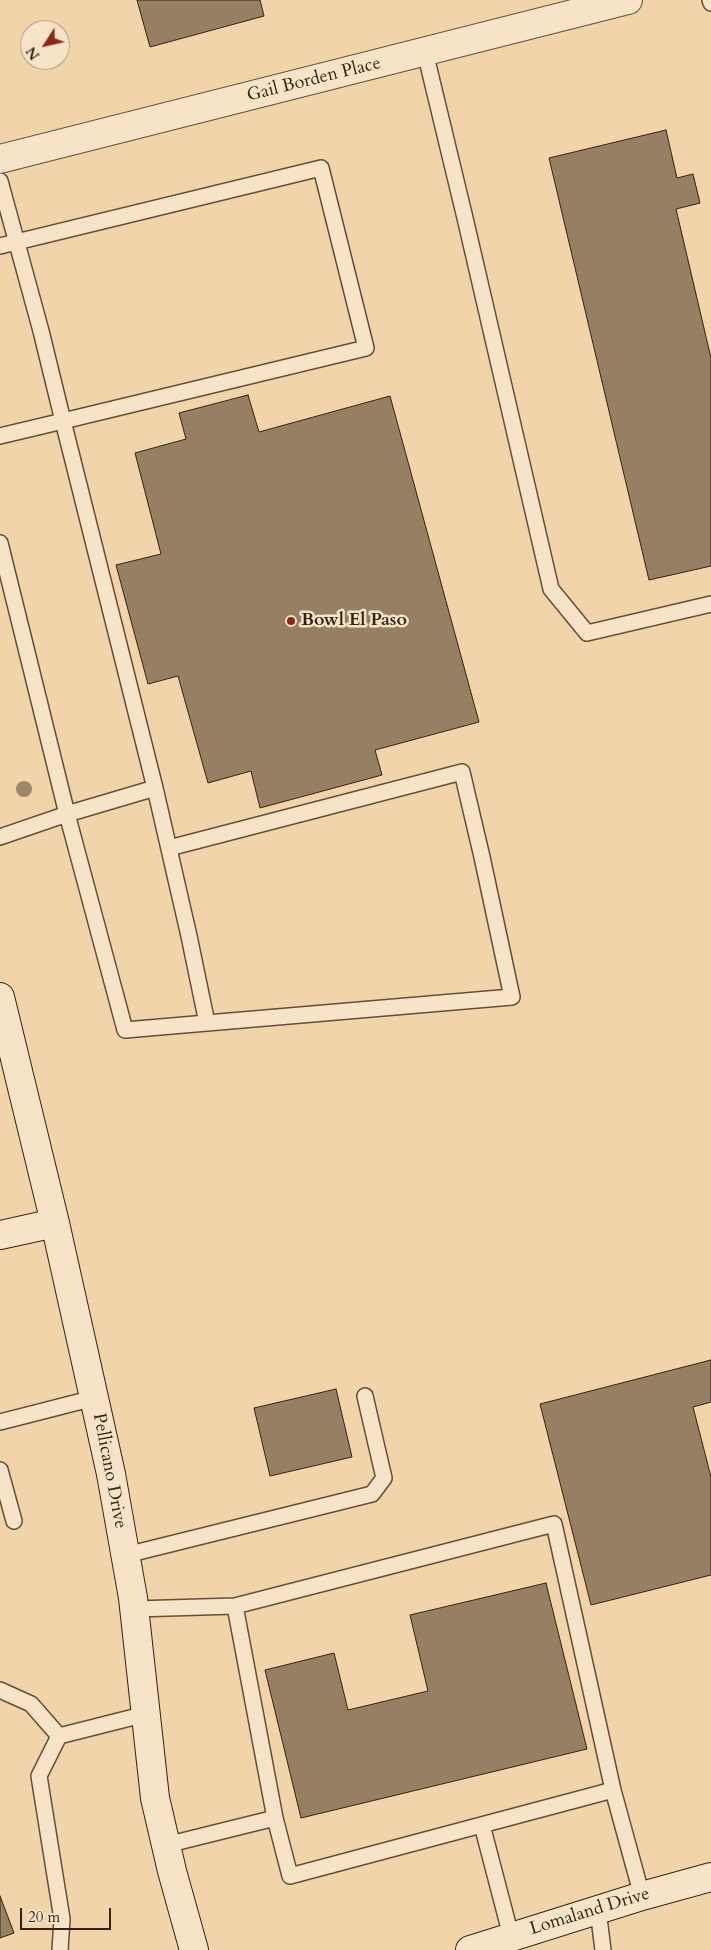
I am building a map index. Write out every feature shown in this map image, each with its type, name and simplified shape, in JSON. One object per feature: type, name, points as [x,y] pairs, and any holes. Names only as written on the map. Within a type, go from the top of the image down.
[{"type":"street","name":"Gail Borden Place","points":[[0,159],[628,0]]},
{"type":"street","name":"Pellicano Drive","points":[[0,997],[4,1035],[55,1223],[111,1474],[135,1609],[156,1798],[166,1845],[194,1950]]},
{"type":"street","points":[[0,1235],[55,1223]]},
{"type":"street","name":"Lomaland Drive","points":[[470,1950],[642,1896],[711,1877]]},
{"type":"lane","points":[[424,52],[465,218],[551,590],[588,633],[711,604]]},
{"type":"lane","points":[[0,246],[320,168],[366,348],[0,436]]},
{"type":"lane","points":[[0,181],[41,331],[155,788],[206,1022]]},
{"type":"lane","points":[[0,543],[67,814],[125,1030],[512,997],[462,772],[169,848]]},
{"type":"lane","points":[[0,837],[67,814],[155,788]]},
{"type":"lane","points":[[126,1555],[372,1494],[384,1478],[365,1396]]},
{"type":"lane","points":[[0,1422],[94,1398]]},
{"type":"lane","points":[[0,1470],[14,1521]]},
{"type":"lane","points":[[135,1609],[235,1606],[554,1524],[613,1790],[642,1896]]},
{"type":"lane","points":[[235,1606],[275,1818],[290,1876],[613,1790]]},
{"type":"lane","points":[[0,1690],[31,1704],[58,1736]]},
{"type":"lane","points":[[58,1736],[146,1714]]},
{"type":"lane","points":[[58,1736],[39,1776],[62,1919],[60,1950]]},
{"type":"lane","points":[[166,1845],[275,1818]]},
{"type":"lane","points":[[482,1825],[511,1936]]},
{"type":"lane","points":[[598,1910],[603,1950]]},
{"type":"building","points":[[137,0],[260,0],[264,16],[150,47]]},
{"type":"building","points":[[666,130],[677,178],[693,174],[700,203],[676,209],[711,358],[711,566],[649,580],[549,158]]},
{"type":"building","name":"Bowl El Paso","points":[[248,395],[259,432],[390,396],[479,722],[375,750],[382,775],[260,808],[251,771],[208,783],[178,676],[148,684],[116,565],[161,554],[135,453],[186,439],[179,413]]},
{"type":"building","points":[[711,1360],[711,1402],[693,1407],[711,1477],[711,1575],[591,1605],[540,1404]]},
{"type":"building","points":[[336,1389],[352,1457],[270,1476],[254,1408]]},
{"type":"building","points":[[546,1583],[587,1749],[301,1818],[265,1670],[334,1653],[348,1710],[428,1691],[410,1615]]},
{"type":"building","points":[[0,1896],[14,1933],[0,1938]]},
{"type":"place","name":"Bowl El Paso","points":[[291,621]]}]
